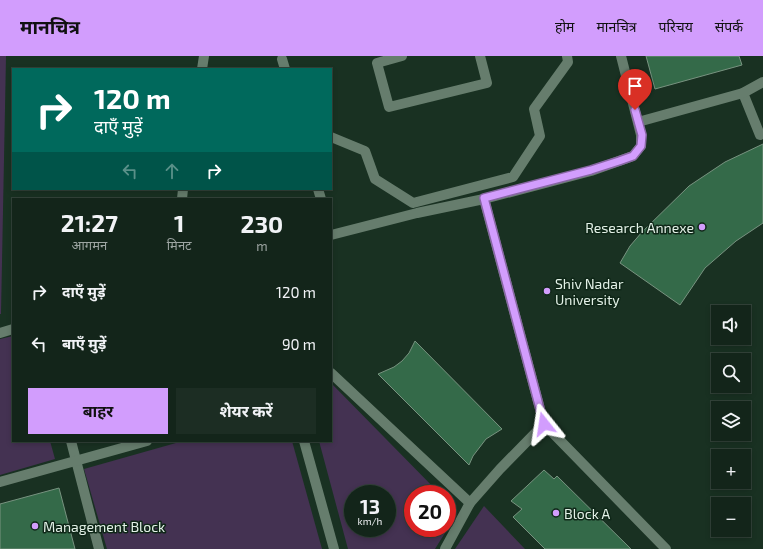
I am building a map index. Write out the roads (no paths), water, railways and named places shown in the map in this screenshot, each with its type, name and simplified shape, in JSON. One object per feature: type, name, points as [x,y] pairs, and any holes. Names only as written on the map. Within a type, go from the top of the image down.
[{"type":"lane","points":[[202,68],[204,56]]},
{"type":"lane","points":[[399,56],[377,63],[389,107],[487,83],[480,56]]},
{"type":"lane","points":[[332,137],[365,151],[375,179],[413,203],[513,177],[540,136],[534,109],[568,62],[567,56]]},
{"type":"lane","points":[[332,232],[484,198],[591,170],[633,156],[641,146],[642,135],[620,56]]},
{"type":"lane","points":[[638,122],[743,93],[763,82]]},
{"type":"lane","points":[[743,93],[760,135]]},
{"type":"lane","points":[[484,198],[544,424],[666,549]]},
{"type":"lane","points":[[0,333],[12,329]]},
{"type":"lane","points":[[332,374],[470,503]]},
{"type":"lane","points":[[445,549],[470,503],[515,453],[544,424]]},
{"type":"lane","points":[[71,442],[100,549]]},
{"type":"lane","points":[[0,482],[143,442]]},
{"type":"lane","points":[[304,442],[334,549]]},
{"type":"place","name":"Research Annexe","points":[[702,227]]},
{"type":"place","name":"Shiv Nadar University","points":[[547,291]]},
{"type":"place","name":"Block A","points":[[556,513]]},
{"type":"place","name":"Management Block","points":[[35,526]]}]
